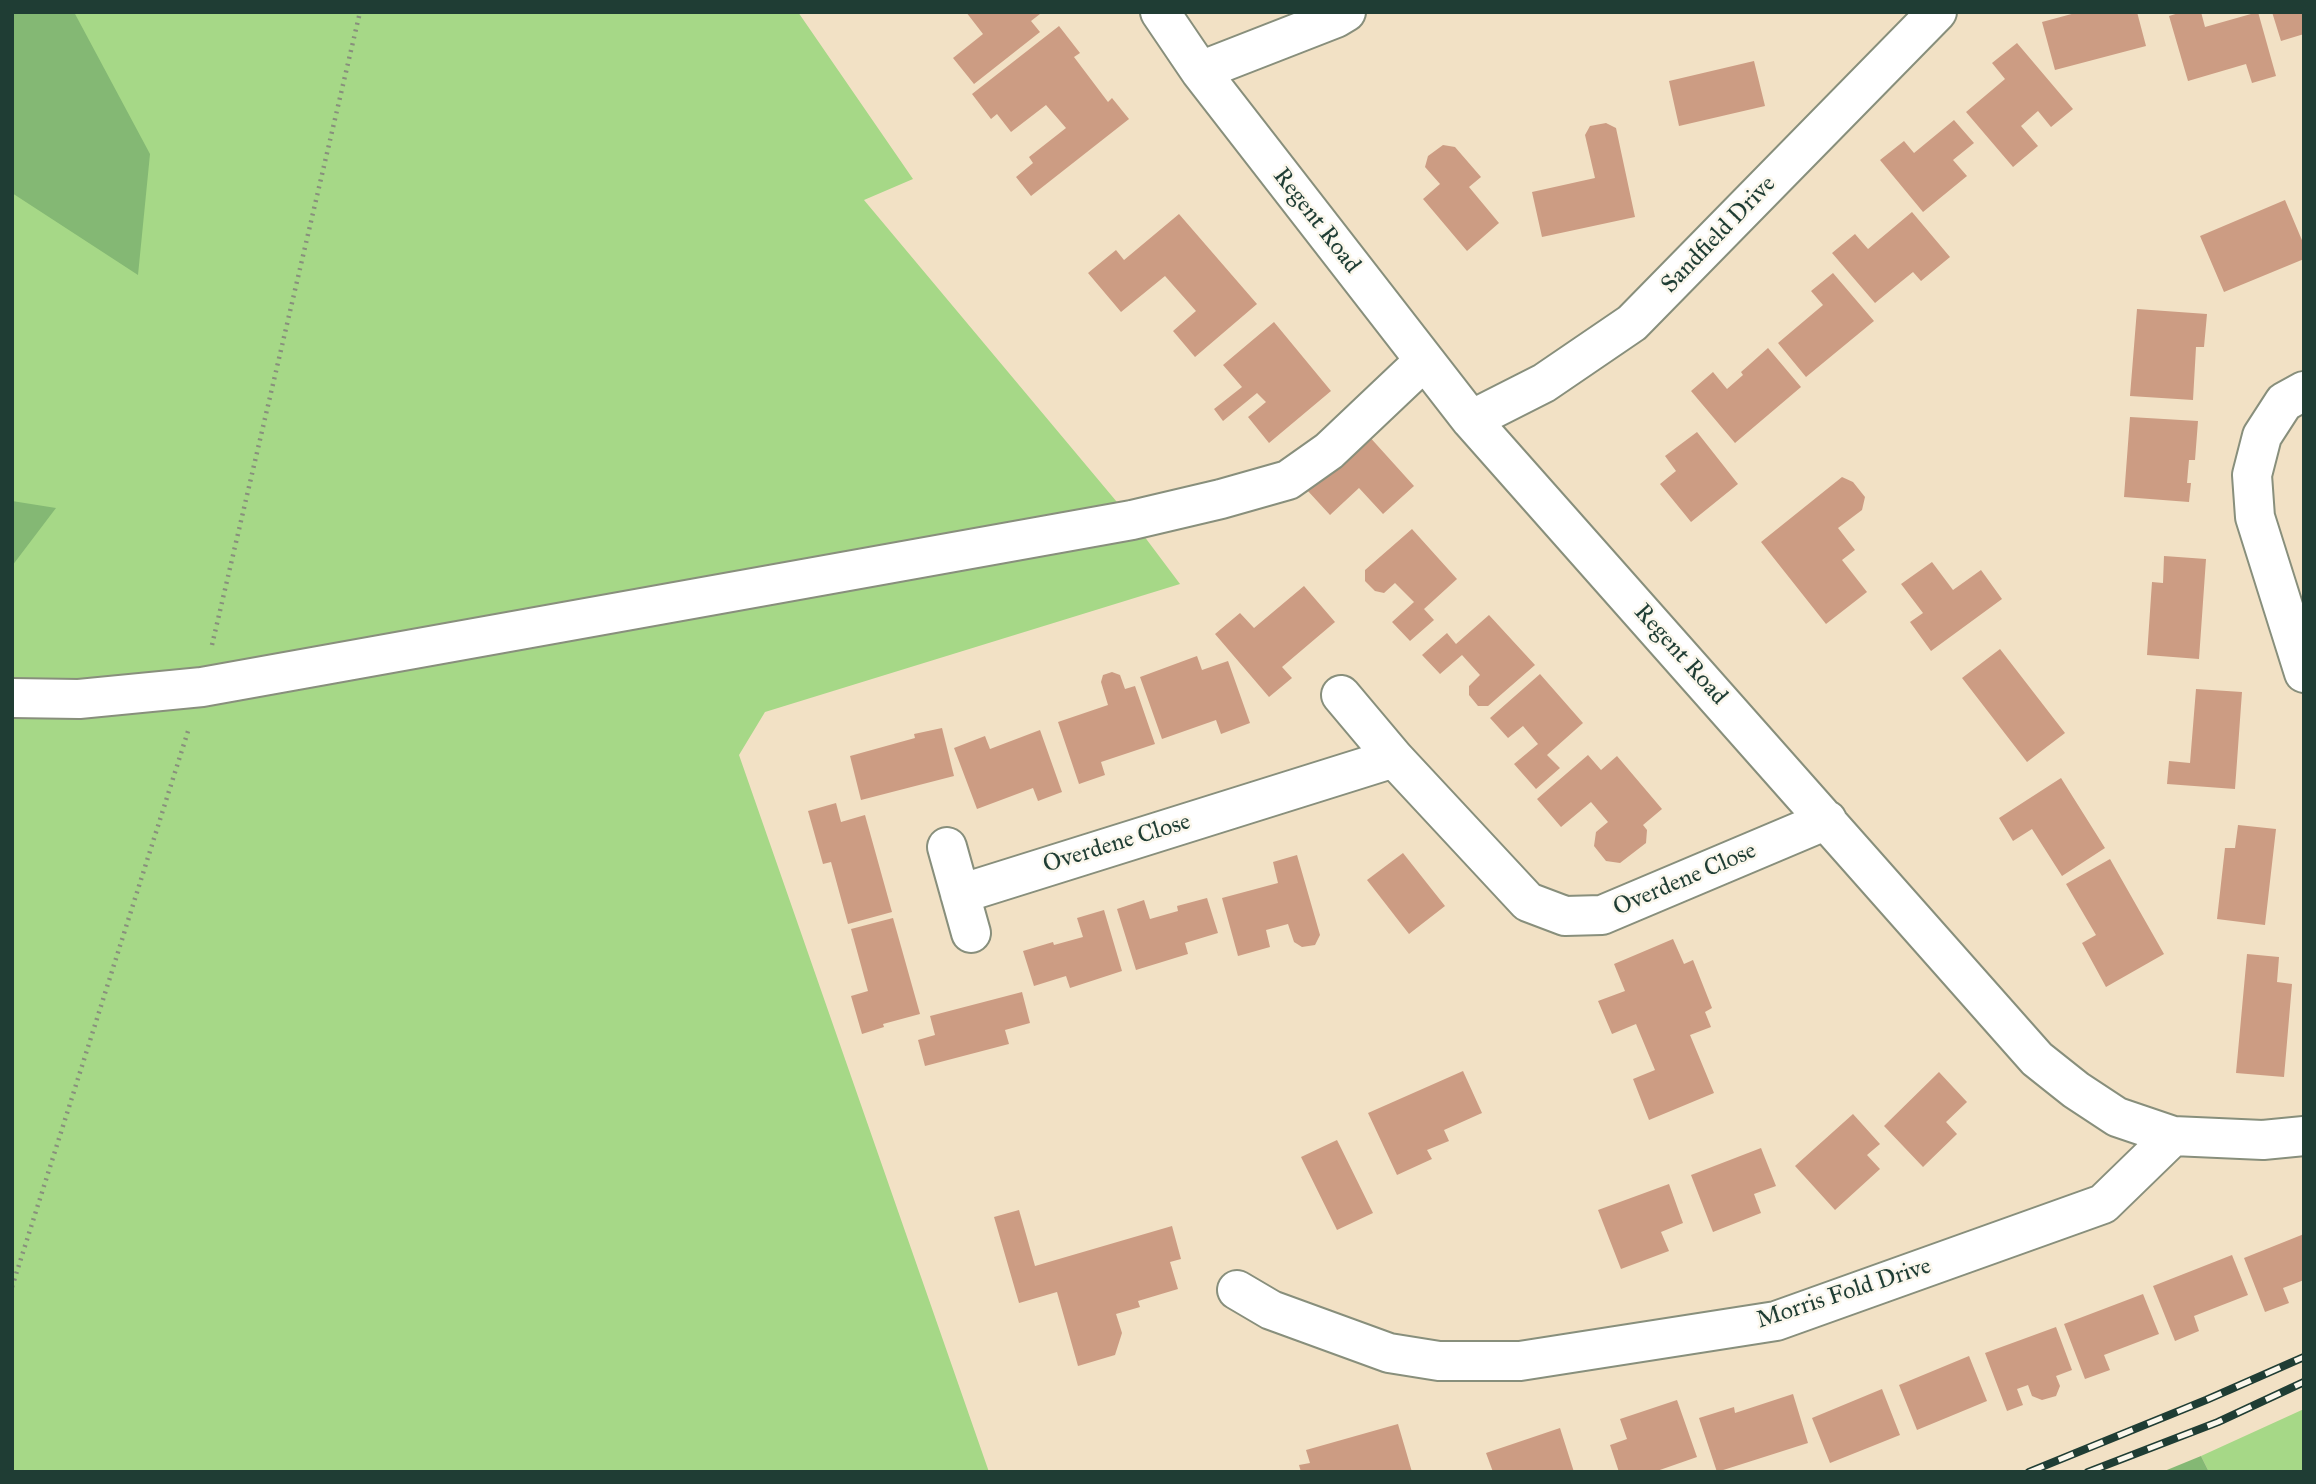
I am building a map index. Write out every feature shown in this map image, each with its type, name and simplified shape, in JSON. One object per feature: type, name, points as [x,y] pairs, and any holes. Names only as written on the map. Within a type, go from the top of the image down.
[{"type":"street","name":"Regent Road","points":[[1160,12],[1200,71],[1471,420],[2037,1059],[2076,1090],[2118,1117],[2173,1136],[2263,1140],[2304,1136]]},
{"type":"street","points":[[1200,71],[1346,12]]},
{"type":"street","name":"Sandfield Drive","points":[[1471,420],[1544,383],[1632,323],[1937,12]]},
{"type":"street","points":[[12,698],[79,699],[202,687],[1132,520],[1221,499],[1288,480],[1329,451],[1424,361]]},
{"type":"street","points":[[2304,391],[2284,402],[2262,436],[2252,475],[2255,517],[2304,673]]},
{"type":"street","name":"Overdene Close","points":[[1341,695],[1394,758],[1528,902],[1565,916],[1602,915],[1827,820]]},
{"type":"street","name":"Overdene Close","points":[[960,894],[1394,758]]},
{"type":"street","points":[[947,847],[971,933]]},
{"type":"street","name":"Morris Fold Drive","points":[[1237,1290],[1271,1310],[1389,1353],[1439,1361],[1520,1361],[1776,1321],[2103,1204],[2173,1136]]},
{"type":"green space","points":[[12,12],[798,12],[913,179],[864,200],[1132,520],[1180,584],[765,712],[739,755],[989,1472],[12,1472]]},
{"type":"green space","points":[[12,12],[74,12],[150,154],[138,275],[12,193]]},
{"type":"green space","points":[[12,501],[56,508],[12,566]]},
{"type":"green space","points":[[2304,1409],[2304,1472],[2209,1472],[2201,1456]]},
{"type":"green space","points":[[2201,1456],[2209,1472],[2162,1472]]},
{"type":"building","points":[[966,12],[1038,12],[1040,14],[1031,21],[1040,32],[974,84],[953,58],[983,34]]},
{"type":"building","points":[[2079,12],[2137,12],[2146,46],[2055,70],[2042,22]]},
{"type":"building","points":[[2182,12],[2201,12],[2205,27],[2258,12],[2276,76],[2252,83],[2246,64],[2188,81],[2169,16]]},
{"type":"building","points":[[2272,12],[2304,12],[2304,34],[2281,41]]},
{"type":"building","points":[[1059,26],[1080,53],[1074,57],[1108,102],[1112,98],[1129,119],[1031,196],[1016,177],[1033,163],[1029,157],[1066,128],[1046,105],[1011,132],[997,114],[991,119],[972,94]]},
{"type":"building","points":[[2017,43],[2073,109],[2051,127],[2038,111],[2021,126],[2038,146],[2013,167],[1966,112],[2005,79],[1992,63]]},
{"type":"building","points":[[1754,61],[1765,106],[1679,126],[1669,81]]},
{"type":"building","points":[[1954,120],[1974,143],[1953,160],[1967,176],[1923,212],[1880,160],[1904,141],[1914,153]]},
{"type":"building","points":[[1606,123],[1616,128],[1635,217],[1542,237],[1532,192],[1595,178],[1585,135],[1590,126]]},
{"type":"building","points":[[1443,145],[1455,147],[1481,177],[1469,187],[1499,223],[1467,251],[1423,199],[1440,184],[1425,167],[1428,156]]},
{"type":"building","points":[[2285,200],[2304,245],[2304,259],[2224,292],[2200,236]]},
{"type":"building","points":[[1912,212],[1950,257],[1921,281],[1913,272],[1875,303],[1832,253],[1855,234],[1868,249]]},
{"type":"building","points":[[1179,214],[1257,304],[1195,357],[1173,331],[1196,311],[1165,276],[1121,312],[1088,273],[1116,250],[1124,260]]},
{"type":"building","points":[[1833,273],[1874,321],[1806,377],[1778,343],[1823,305],[1811,291]]},
{"type":"building","points":[[2137,309],[2207,314],[2204,347],[2196,347],[2193,400],[2130,396]]},
{"type":"building","points":[[1274,322],[1331,391],[1269,443],[1248,417],[1266,402],[1257,393],[1223,421],[1214,409],[1242,387],[1223,365]]},
{"type":"building","points":[[1768,348],[1801,387],[1735,443],[1691,391],[1713,372],[1727,389],[1743,375],[1741,372]]},
{"type":"building","points":[[2130,417],[2198,421],[2195,460],[2189,460],[2189,502],[2124,497]]},
{"type":"building","points":[[1697,432],[1738,484],[1691,522],[1660,484],[1676,471],[1665,456]]},
{"type":"building","points":[[1367,434],[1414,486],[1383,514],[1359,488],[1330,515],[1307,490]]},
{"type":"building","points":[[1842,477],[1853,482],[1865,497],[1862,510],[1838,528],[1855,550],[1842,560],[1867,592],[1826,624],[1761,542]]},
{"type":"building","points":[[1412,529],[1457,579],[1424,609],[1434,620],[1410,641],[1392,622],[1414,602],[1395,583],[1384,593],[1375,591],[1365,581],[1365,570]]},
{"type":"building","points":[[2164,556],[2206,559],[2199,659],[2147,655],[2152,582],[2163,583]]},
{"type":"building","points":[[1932,562],[1953,590],[1981,570],[2002,599],[1931,651],[1910,622],[1923,613],[1901,584]]},
{"type":"building","points":[[1304,586],[1335,622],[1282,667],[1292,678],[1269,697],[1215,634],[1240,613],[1254,628]]},
{"type":"building","points":[[1489,615],[1535,665],[1488,706],[1478,706],[1469,695],[1469,686],[1480,675],[1462,655],[1440,674],[1422,655],[1447,633],[1456,644]]},
{"type":"building","points":[[2000,649],[2065,733],[2027,762],[1962,678]]},
{"type":"building","points":[[1197,656],[1202,670],[1228,661],[1250,723],[1221,734],[1216,720],[1162,739],[1140,677]]},
{"type":"building","points":[[1112,672],[1120,675],[1125,689],[1135,686],[1155,744],[1101,762],[1105,775],[1079,784],[1058,722],[1108,705],[1101,682],[1103,675]]},
{"type":"building","points":[[1540,674],[1583,723],[1547,755],[1560,768],[1536,789],[1514,764],[1538,744],[1523,726],[1508,738],[1490,718]]},
{"type":"building","points":[[2196,689],[2242,692],[2235,789],[2167,784],[2169,761],[2190,763]]},
{"type":"building","points":[[942,728],[954,776],[861,800],[850,756],[915,738],[914,734]]},
{"type":"building","points":[[1040,730],[1062,792],[1038,801],[1033,788],[977,809],[954,748],[985,736],[990,749]]},
{"type":"building","points":[[1588,755],[1601,770],[1617,756],[1662,809],[1643,825],[1647,830],[1646,843],[1620,863],[1606,861],[1594,846],[1596,832],[1608,822],[1591,802],[1561,827],[1537,799]]},
{"type":"building","points":[[2061,778],[2105,848],[2062,876],[2032,829],[2013,841],[1999,818]]},
{"type":"building","points":[[836,803],[841,822],[865,815],[892,912],[848,924],[831,862],[823,864],[808,811]]},
{"type":"building","points":[[2238,825],[2276,829],[2265,925],[2217,919],[2225,848],[2235,848]]},
{"type":"building","points":[[1403,853],[1445,906],[1409,934],[1367,880]]},
{"type":"building","points":[[1297,855],[1320,935],[1315,945],[1302,947],[1294,942],[1288,924],[1266,930],[1270,947],[1238,956],[1222,898],[1278,883],[1273,862]]},
{"type":"building","points":[[2110,859],[2164,954],[2106,987],[2082,943],[2096,935],[2066,884]]},
{"type":"building","points":[[1207,898],[1218,933],[1185,943],[1188,954],[1136,970],[1117,909],[1144,900],[1150,919],[1178,911],[1177,906]]},
{"type":"building","points":[[1104,910],[1122,971],[1070,988],[1066,976],[1034,986],[1023,951],[1083,937],[1077,918]]},
{"type":"building","points":[[893,918],[920,1014],[883,1024],[884,1027],[862,1034],[851,996],[868,991],[851,929]]},
{"type":"building","points":[[1673,939],[1684,964],[1693,960],[1712,1008],[1705,1012],[1711,1027],[1690,1035],[1714,1093],[1649,1120],[1633,1079],[1655,1070],[1636,1024],[1612,1034],[1598,1001],[1625,991],[1614,964]]},
{"type":"building","points":[[2247,954],[2279,957],[2277,982],[2292,984],[2284,1077],[2236,1073]]},
{"type":"building","points":[[1022,992],[1030,1023],[1005,1030],[1009,1044],[925,1066],[918,1040],[935,1035],[930,1016]]},
{"type":"building","points":[[1463,1071],[1482,1113],[1444,1130],[1449,1141],[1427,1150],[1432,1159],[1397,1175],[1368,1113]]},
{"type":"building","points":[[1939,1072],[1967,1102],[1946,1122],[1957,1134],[1923,1167],[1884,1126]]},
{"type":"building","points":[[1853,1114],[1880,1144],[1867,1155],[1880,1169],[1835,1210],[1795,1166]]},
{"type":"building","points":[[1337,1140],[1373,1213],[1337,1230],[1301,1157]]},
{"type":"building","points":[[1761,1148],[1776,1186],[1754,1194],[1761,1213],[1713,1232],[1691,1175]]},
{"type":"building","points":[[1669,1184],[1683,1223],[1661,1232],[1669,1251],[1621,1269],[1598,1210]]},
{"type":"building","points":[[1019,1210],[1035,1266],[1172,1226],[1181,1259],[1170,1262],[1178,1289],[1138,1301],[1140,1307],[1116,1314],[1122,1333],[1115,1355],[1078,1366],[1057,1292],[1019,1303],[994,1217]]},
{"type":"building","points":[[2304,1234],[2304,1280],[2283,1288],[2289,1303],[2265,1312],[2244,1258]]},
{"type":"building","points":[[2232,1255],[2248,1295],[2194,1316],[2199,1331],[2175,1341],[2153,1286]]},
{"type":"building","points":[[2143,1294],[2159,1334],[2104,1355],[2110,1370],[2085,1379],[2064,1324]]},
{"type":"building","points":[[2056,1327],[2072,1370],[2056,1376],[2060,1386],[2056,1396],[2042,1400],[2032,1396],[2028,1385],[2017,1389],[2023,1405],[2007,1411],[1985,1353]]},
{"type":"building","points":[[1969,1356],[1987,1401],[1917,1430],[1899,1385]]},
{"type":"building","points":[[1882,1389],[1900,1435],[1830,1463],[1812,1418]]},
{"type":"building","points":[[1793,1394],[1808,1443],[1717,1472],[1699,1418],[1734,1407],[1735,1413]]},
{"type":"building","points":[[1677,1400],[1697,1457],[1654,1472],[1619,1472],[1610,1445],[1627,1439],[1620,1419]]},
{"type":"building","points":[[1398,1424],[1412,1472],[1301,1472],[1299,1465],[1310,1463],[1306,1450]]},
{"type":"building","points":[[1560,1428],[1574,1472],[1493,1472],[1486,1453]]},
{"type":"railway","points":[[2029,1472],[2304,1357]]},
{"type":"railway","points":[[2088,1472],[2218,1422],[2304,1382]]}]
